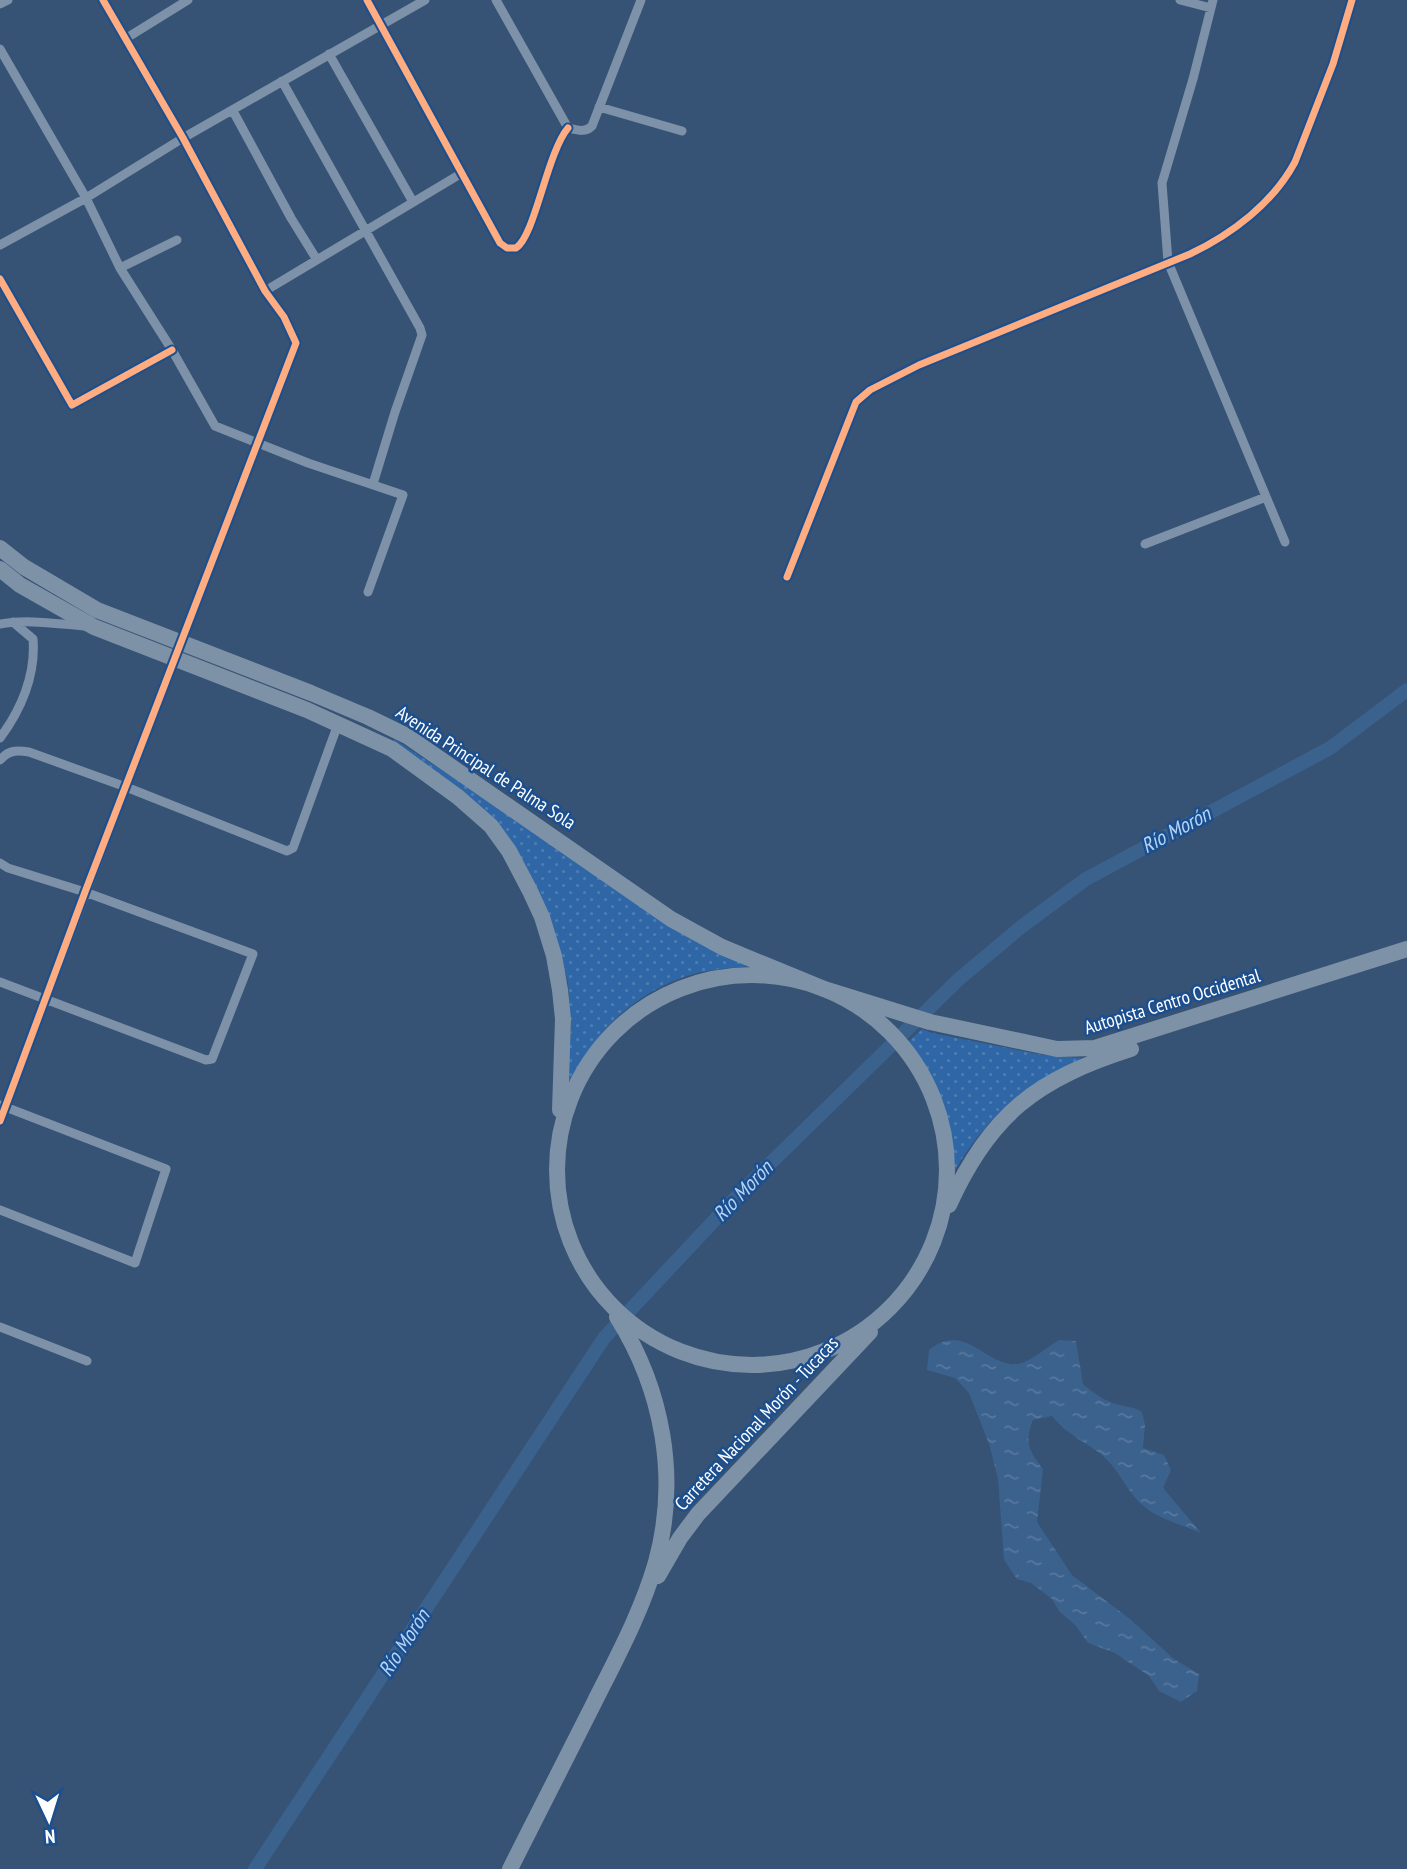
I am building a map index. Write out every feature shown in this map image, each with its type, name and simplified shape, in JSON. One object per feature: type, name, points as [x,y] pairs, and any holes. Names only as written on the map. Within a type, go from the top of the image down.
[{"type":"highway","name":"Avenida Principal de Palma Sola","points":[[0,548],[24,567],[97,610],[311,693],[407,736],[671,919],[722,947],[824,989]]},
{"type":"highway","name":"Avenida Principal de Palma Sola","points":[[0,569],[20,584],[94,627],[338,724],[393,749],[458,797],[491,826],[523,876],[548,935],[560,990],[563,1040],[557,1151]]},
{"type":"highway","name":"Autopista Centro Occidental","points":[[824,989],[961,1030],[1057,1049],[1095,1048],[1407,949]]},
{"type":"highway","name":"Autopista Centro Occidental","points":[[936,1234],[968,1166],[989,1134],[1012,1110],[1055,1079],[1115,1054],[1407,960]]},
{"type":"highway","points":[[739,976],[787,978],[824,989],[853,1003],[882,1025],[902,1045],[919,1068],[933,1096],[946,1141],[947,1188],[936,1234],[915,1276],[896,1301],[873,1322],[847,1339],[811,1355],[772,1363],[725,1362],[694,1355],[629,1326],[585,1271],[565,1228],[558,1198],[557,1151],[567,1105],[588,1063],[619,1027],[650,1004],[693,984],[739,976]]},
{"type":"highway","name":"Carretera Nacional Morón - Tucacas","points":[[510,1869],[636,1616],[680,1538],[698,1514],[896,1301]]},
{"type":"highway","name":"Carretera Nacional Morón - Tucacas","points":[[629,1326],[653,1388],[663,1433],[666,1465],[665,1513],[660,1543],[636,1616]]},
{"type":"street","points":[[0,4],[8,0]]},
{"type":"street","points":[[0,1121],[3,1105],[296,343],[284,317],[265,291],[183,138],[103,0]]},
{"type":"street","points":[[125,39],[188,0]]},
{"type":"street","points":[[368,0],[500,243],[507,248],[516,248],[525,239],[548,169],[561,136],[568,128]]},
{"type":"street","points":[[0,245],[86,198],[183,138],[425,0]]},
{"type":"street","points":[[496,0],[568,128]]},
{"type":"street","points":[[568,128],[588,130],[592,126],[642,0]]},
{"type":"street","points":[[1180,0],[1212,4],[1162,183],[1168,262],[1285,542]]},
{"type":"street","points":[[787,577],[856,402],[870,390],[919,365],[1218,241],[1245,221],[1288,175],[1304,142],[1333,64],[1352,0]]},
{"type":"street","points":[[0,49],[86,198],[120,268],[172,350],[215,426],[308,463],[403,495],[368,592]]},
{"type":"street","points":[[329,54],[413,202]]},
{"type":"street","points":[[282,81],[422,335],[373,484]]},
{"type":"street","points":[[599,107],[682,131]]},
{"type":"street","points":[[233,111],[317,260]]},
{"type":"street","points":[[265,291],[462,173]]},
{"type":"street","points":[[120,268],[177,240]]},
{"type":"street","points":[[0,279],[72,405],[172,350]]},
{"type":"street","points":[[1144,544],[1266,497]]},
{"type":"street","points":[[0,738],[24,699],[34,655],[33,639],[13,622]]},
{"type":"street","points":[[0,624],[13,622],[94,627]]},
{"type":"street","points":[[0,760],[6,753],[18,750],[29,752],[287,851],[293,848],[338,724]]},
{"type":"street","points":[[0,863],[253,954],[212,1059],[206,1060],[0,982]]},
{"type":"street","points":[[0,1210],[135,1263],[166,1169],[3,1105]]},
{"type":"street","points":[[0,1327],[87,1361]]},
{"type":"shaded area","points":[[394,739],[505,811],[659,919],[705,946],[750,966],[680,978],[634,1003],[596,1040],[581,1062],[570,1088],[567,1086],[571,1026],[568,983],[559,951],[506,837],[393,743]]},
{"type":"shaded area","points":[[922,1029],[1043,1055],[1082,1058],[1011,1102],[983,1130],[954,1172],[950,1134],[942,1103],[929,1074],[909,1041]]},
{"type":"water","points":[[952,1340],[971,1345],[999,1361],[1016,1364],[1029,1360],[1059,1340],[1076,1341],[1083,1384],[1095,1394],[1115,1404],[1142,1412],[1145,1425],[1143,1448],[1164,1455],[1171,1470],[1163,1488],[1201,1533],[1145,1508],[1105,1458],[1052,1416],[1033,1420],[1029,1434],[1031,1451],[1043,1469],[1037,1522],[1072,1575],[1130,1619],[1174,1659],[1199,1674],[1197,1691],[1181,1702],[1159,1691],[1149,1676],[1115,1653],[1088,1643],[1076,1626],[1059,1611],[1052,1599],[1031,1583],[1017,1579],[1004,1560],[998,1479],[989,1444],[969,1393],[955,1378],[927,1370],[929,1350]]},
{"type":"waterway","name":"Río Morón","points":[[255,1869],[604,1338],[740,1193],[959,979],[1021,927],[1086,879],[1330,748],[1407,690]]},
{"type":"cycle path","points":[[0,1121],[296,343],[284,317],[265,291],[183,138],[103,0]]},
{"type":"cycle path","points":[[367,0],[500,243],[507,248],[516,248],[523,240],[554,156],[568,128]]},
{"type":"cycle path","points":[[787,577],[856,402],[870,390],[919,365],[1190,254],[1236,227],[1263,204],[1295,162],[1333,64],[1352,0]]},
{"type":"cycle path","points":[[0,279],[72,405],[172,350]]}]
